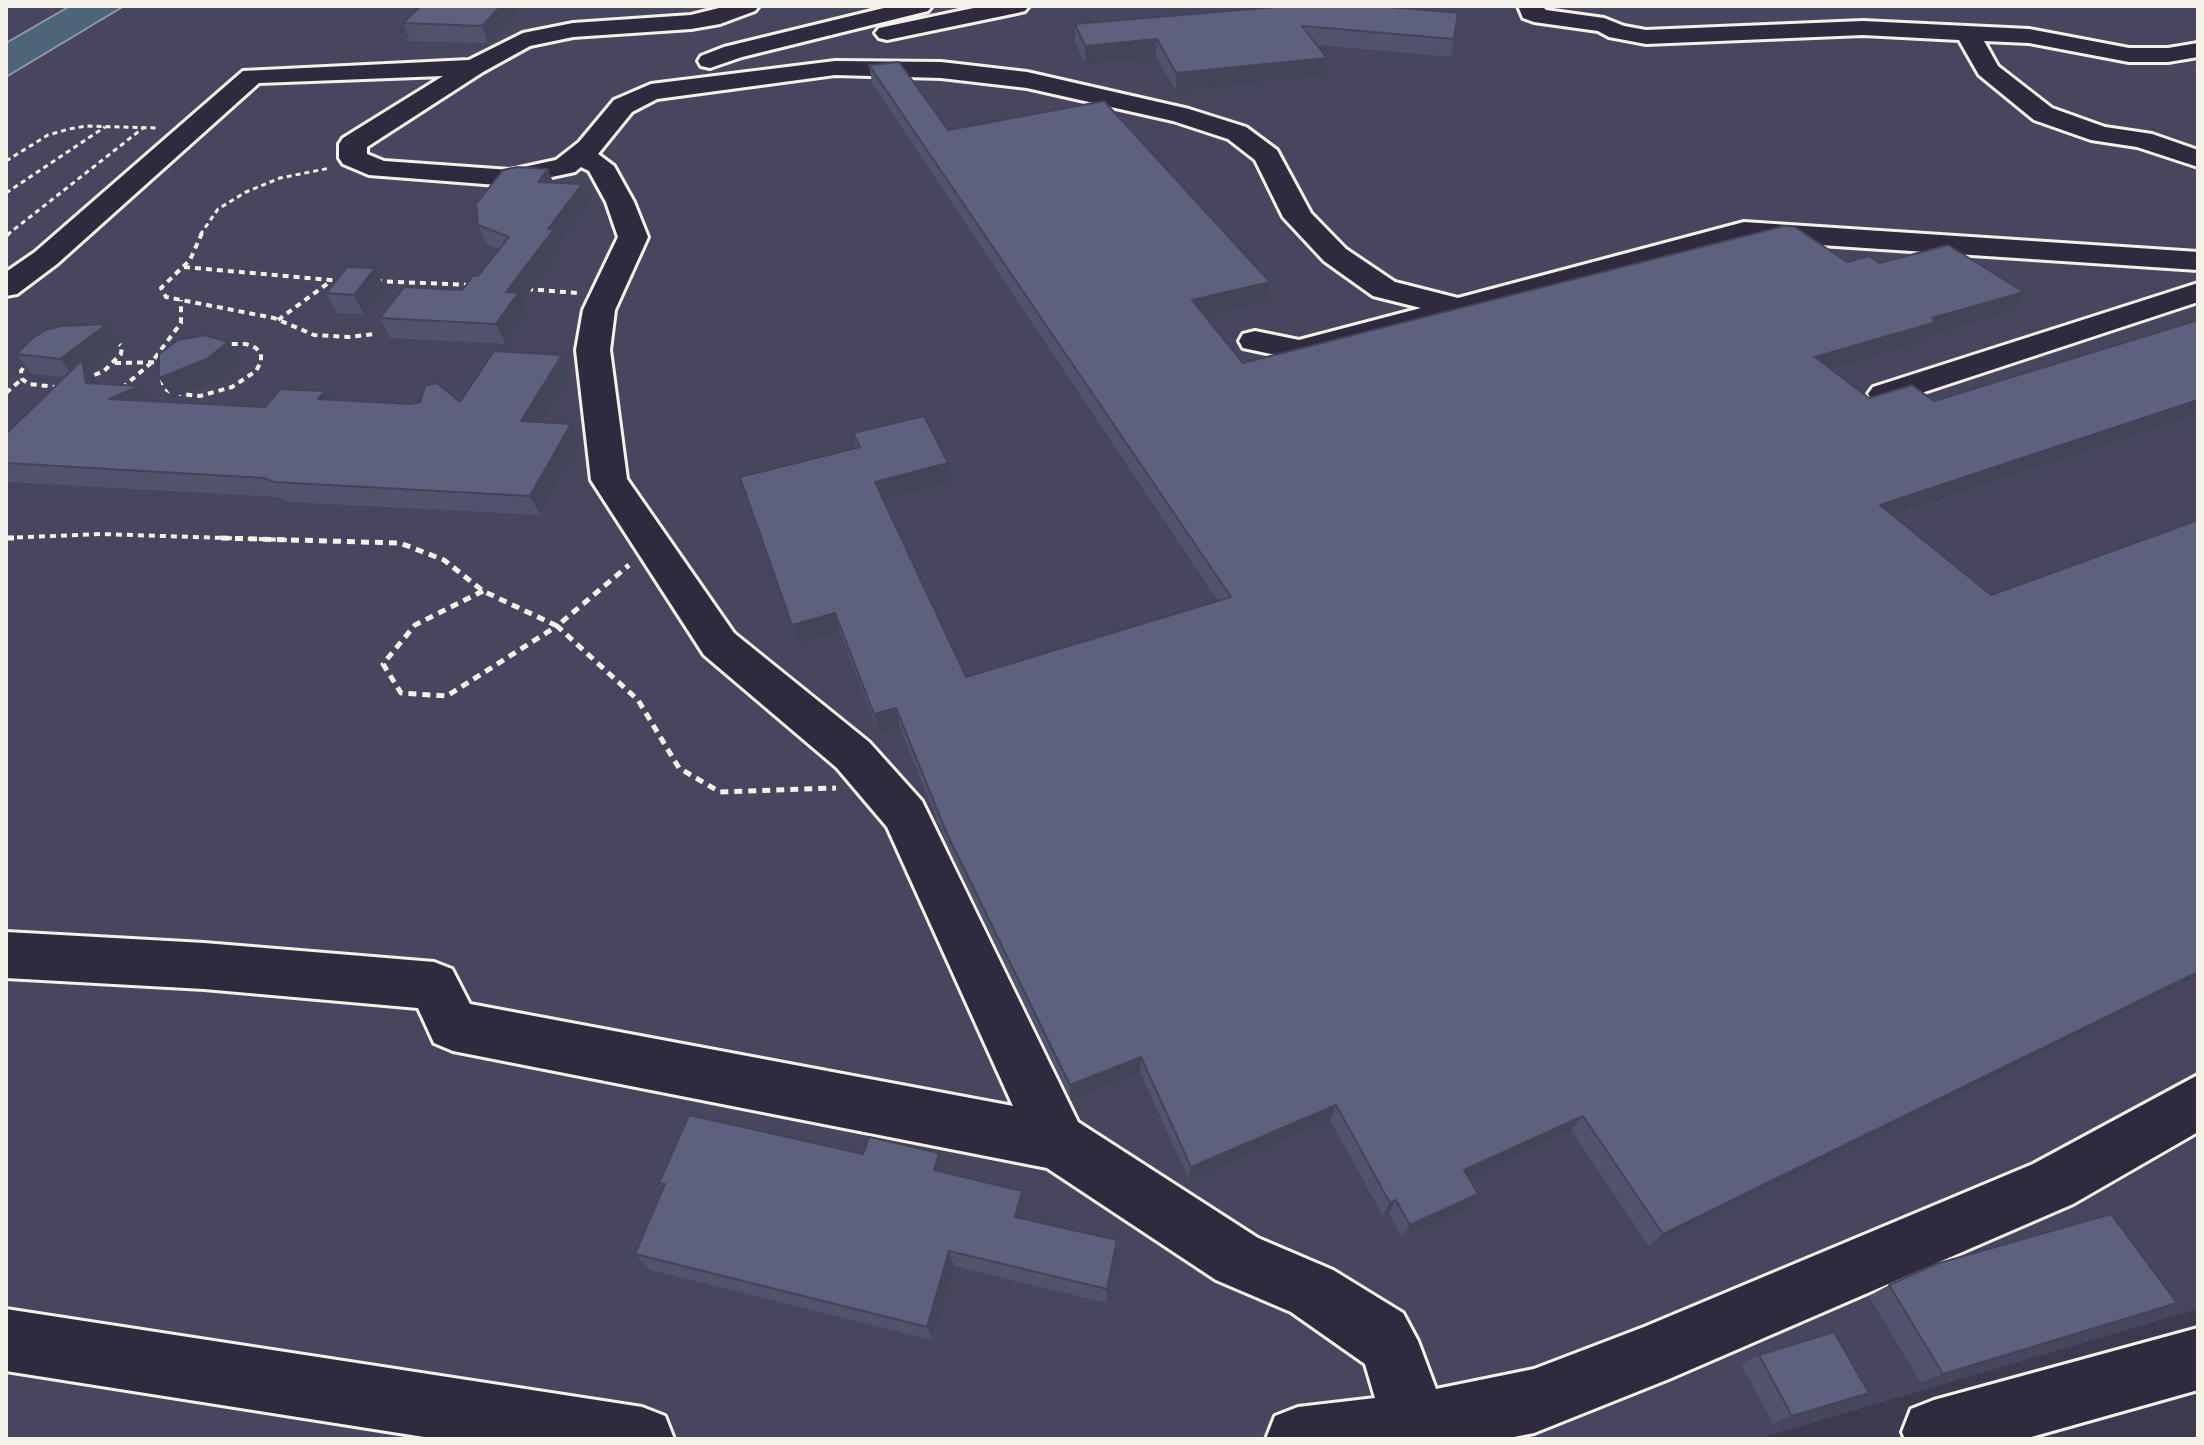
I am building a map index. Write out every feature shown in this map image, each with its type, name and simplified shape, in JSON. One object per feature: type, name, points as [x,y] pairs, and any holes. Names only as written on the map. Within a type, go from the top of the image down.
[{"type":"lane","points":[[747,6],[720,17],[691,22],[575,20],[523,40],[474,67],[353,144],[353,158],[379,169],[510,178],[545,173],[565,166],[580,155],[623,106],[666,79],[733,52],[920,6]]},
{"type":"lane","points":[[793,72],[795,62],[805,50],[1017,6]]},
{"type":"lane","points":[[1530,6],[1531,13],[1542,17],[1604,25],[1617,32],[1646,37],[1863,28],[2029,36],[2129,55],[2168,55],[2198,50]]},
{"type":"lane","points":[[1966,31],[1988,70],[2043,114],[2100,134],[2142,140],[2198,159]]},
{"type":"lane","points":[[6,287],[46,258],[252,76],[474,67]]},
{"type":"lane","points":[[636,97],[835,68],[941,70],[1027,80],[1180,115],[1237,133],[1267,156],[1298,217],[1335,255],[1384,289],[1457,307]]},
{"type":"lane","points":[[580,155],[600,166],[620,202],[633,237],[599,310],[593,350],[609,480],[719,644],[853,755],[905,815],[1058,1142]]},
{"type":"lane","points":[[1255,341],[1299,350],[1744,231],[2198,261]]},
{"type":"lane","points":[[1885,394],[2198,292]]},
{"type":"lane","points":[[6,955],[204,966],[434,986],[453,1026],[1058,1142],[1237,1259],[1312,1291],[1381,1335],[1396,1363],[1416,1425]]},
{"type":"lane","points":[[1298,1439],[1416,1425],[1534,1401],[1647,1357],[2053,1184],[2198,1102]]},
{"type":"lane","points":[[6,1340],[642,1439]]},
{"type":"lane","points":[[1934,1432],[2198,1359]]},
{"type":"path","points":[[6,161],[48,135],[87,126],[194,129]]},
{"type":"path","points":[[6,193],[106,126]]},
{"type":"path","points":[[6,236],[144,128]]},
{"type":"path","points":[[353,158],[328,168],[280,178],[246,192],[218,209],[183,266],[161,288],[166,297],[278,320],[314,335],[349,337],[374,334]]},
{"type":"path","points":[[183,266],[354,281]]},
{"type":"path","points":[[278,320],[332,280]]},
{"type":"path","points":[[368,281],[483,285]]},
{"type":"path","points":[[524,289],[606,295]]},
{"type":"path","points":[[114,395],[151,363],[181,323],[181,300]]},
{"type":"path","points":[[80,335],[109,336],[117,340],[122,346],[115,363],[89,378],[56,387],[29,384],[22,379],[21,371],[34,354],[80,335]]},
{"type":"path","points":[[115,363],[174,362],[162,380],[164,388],[172,393],[200,396],[246,380],[261,362],[261,354],[256,348],[233,342],[218,344]]},
{"type":"path","points":[[6,393],[22,379]]},
{"type":"path","points":[[6,538],[100,534],[400,543],[444,560],[483,591],[557,626],[638,700],[679,768],[720,792],[879,785]]},
{"type":"path","points":[[483,591],[415,625],[383,664],[401,693],[447,696],[557,626],[651,545]]},
{"type":"shaded area","points":[[6,6],[2198,6],[2198,1309],[1757,1439],[6,1439]]},
{"type":"shaded area","points":[[70,6],[124,6],[6,77],[6,43]]},
{"type":"building","points":[[421,6],[501,6],[482,26],[403,23]]},
{"type":"building","points":[[1288,6],[1379,6],[1458,13],[1454,39],[1302,26],[1327,58],[1176,73],[1157,39],[1085,46],[1075,24]]},
{"type":"building","points":[[899,62],[948,130],[1104,101],[1270,282],[1192,300],[1243,363],[1784,226],[1795,227],[1847,262],[1869,256],[1880,263],[1948,245],[2024,292],[1932,318],[1936,322],[1815,357],[1869,398],[1912,385],[1934,401],[2198,320],[2198,400],[1880,505],[1991,595],[2198,520],[2198,972],[1663,1234],[1583,1116],[1464,1170],[1478,1194],[1410,1225],[1396,1200],[1390,1203],[1336,1105],[1191,1167],[1141,1057],[1070,1085],[947,834],[896,708],[874,714],[835,613],[792,625],[740,477],[860,447],[853,433],[924,416],[948,463],[875,482],[966,677],[1231,597],[869,65]]},
{"type":"building","points":[[517,167],[548,169],[538,182],[582,184],[548,229],[554,229],[506,292],[518,293],[496,324],[380,318],[404,287],[462,290],[473,276],[478,276],[509,237],[478,225],[476,204],[503,170]]},
{"type":"building","points":[[347,267],[375,268],[354,295],[326,293]]},
{"type":"building","points":[[107,324],[60,359],[16,354],[46,330],[61,326]]},
{"type":"building","points":[[205,335],[228,342],[207,359],[159,378],[159,354],[178,340]]},
{"type":"building","points":[[494,351],[562,355],[521,421],[571,424],[530,496],[6,463],[6,434],[82,360],[86,383],[140,386],[109,399],[265,407],[280,389],[325,391],[318,399],[411,404],[420,402],[425,386],[437,383],[460,402]]},
{"type":"building","points":[[689,1115],[863,1154],[869,1137],[939,1153],[934,1170],[1022,1191],[1015,1217],[1117,1240],[1107,1289],[949,1251],[927,1327],[635,1254],[665,1184],[659,1183]]},
{"type":"building","points":[[2111,1214],[2177,1303],[1943,1374],[1889,1285],[1936,1264]]},
{"type":"building","points":[[1834,1332],[1869,1393],[1792,1416],[1759,1355]]}]
